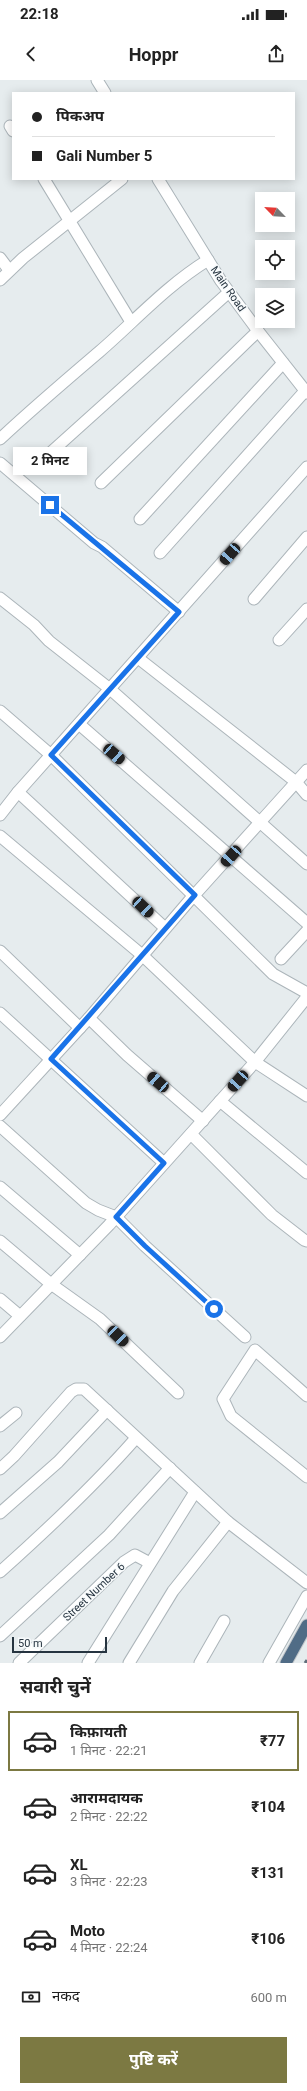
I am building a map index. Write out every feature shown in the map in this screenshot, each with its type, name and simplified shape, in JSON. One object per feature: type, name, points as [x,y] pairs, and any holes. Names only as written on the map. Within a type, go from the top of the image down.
[{"type":"highway","points":[[286,1663],[307,1625]]},
{"type":"street","points":[[97,80],[104,92]]},
{"type":"street","points":[[45,180],[131,322]]},
{"type":"street","points":[[0,280],[9,270],[121,180]]},
{"type":"street","name":"Main Road","points":[[159,180],[229,292],[306,392]]},
{"type":"street","points":[[0,258],[9,270]]},
{"type":"street","points":[[0,439],[165,290],[188,272],[208,260]]},
{"type":"street","points":[[49,454],[229,292]]},
{"type":"street","points":[[101,483],[258,331]]},
{"type":"street","points":[[140,519],[283,363]]},
{"type":"street","points":[[160,552],[306,392]]},
{"type":"street","points":[[0,463],[94,543],[102,547],[179,612]]},
{"type":"street","points":[[0,815],[18,792],[307,467]]},
{"type":"street","points":[[254,599],[307,536]]},
{"type":"street","points":[[0,598],[34,625],[49,641],[110,690],[307,864]]},
{"type":"street","points":[[279,640],[307,610]]},
{"type":"street","points":[[138,658],[296,782],[307,795]]},
{"type":"street","points":[[0,711],[51,755],[274,974],[307,993]]},
{"type":"street","points":[[79,724],[307,923]]},
{"type":"street","points":[[0,1115],[89,1018],[142,955],[307,770]]},
{"type":"street","points":[[18,792],[166,928]]},
{"type":"street","points":[[0,836],[142,955],[255,1062],[307,1096]]},
{"type":"street","points":[[281,959],[307,931]]},
{"type":"street","points":[[0,951],[80,1028]]},
{"type":"street","points":[[0,1337],[116,1217],[203,1121],[255,1062],[307,997]]},
{"type":"street","points":[[0,1013],[164,1163]]},
{"type":"street","points":[[89,1018],[127,1055],[203,1121]]},
{"type":"street","points":[[220,1101],[307,1173]]},
{"type":"street","points":[[0,1126],[86,1203],[98,1210],[116,1217],[145,1246],[245,1337]]},
{"type":"street","points":[[191,1134],[272,1214],[307,1241]]},
{"type":"street","points":[[0,1187],[80,1255]]},
{"type":"street","points":[[0,1241],[51,1284],[100,1319],[178,1393]]},
{"type":"street","points":[[0,1299],[20,1316]]},
{"type":"street","points":[[307,1396],[255,1350],[223,1399],[231,1416],[307,1477]]},
{"type":"street","points":[[0,1469],[76,1388],[84,1389],[228,1522],[307,1583]]},
{"type":"street","points":[[0,1513],[58,1462],[107,1410]]},
{"type":"street","points":[[0,1426],[16,1412]]},
{"type":"street","points":[[0,1572],[106,1474],[136,1438]]},
{"type":"street","points":[[0,1636],[109,1535],[170,1468]]},
{"type":"street","points":[[88,1663],[195,1492]]},
{"type":"street","points":[[129,1663],[173,1591],[228,1522]]},
{"type":"street","name":"Street Number 6","points":[[19,1663],[124,1562],[135,1556],[150,1563]]},
{"type":"street","points":[[269,1663],[307,1596]]},
{"type":"street","points":[[200,1663],[224,1621]]},
{"type":"route","points":[[50,505],[179,612],[51,755],[195,895],[89,1018],[51,1059],[164,1163],[116,1217],[145,1246],[214,1309]]}]
